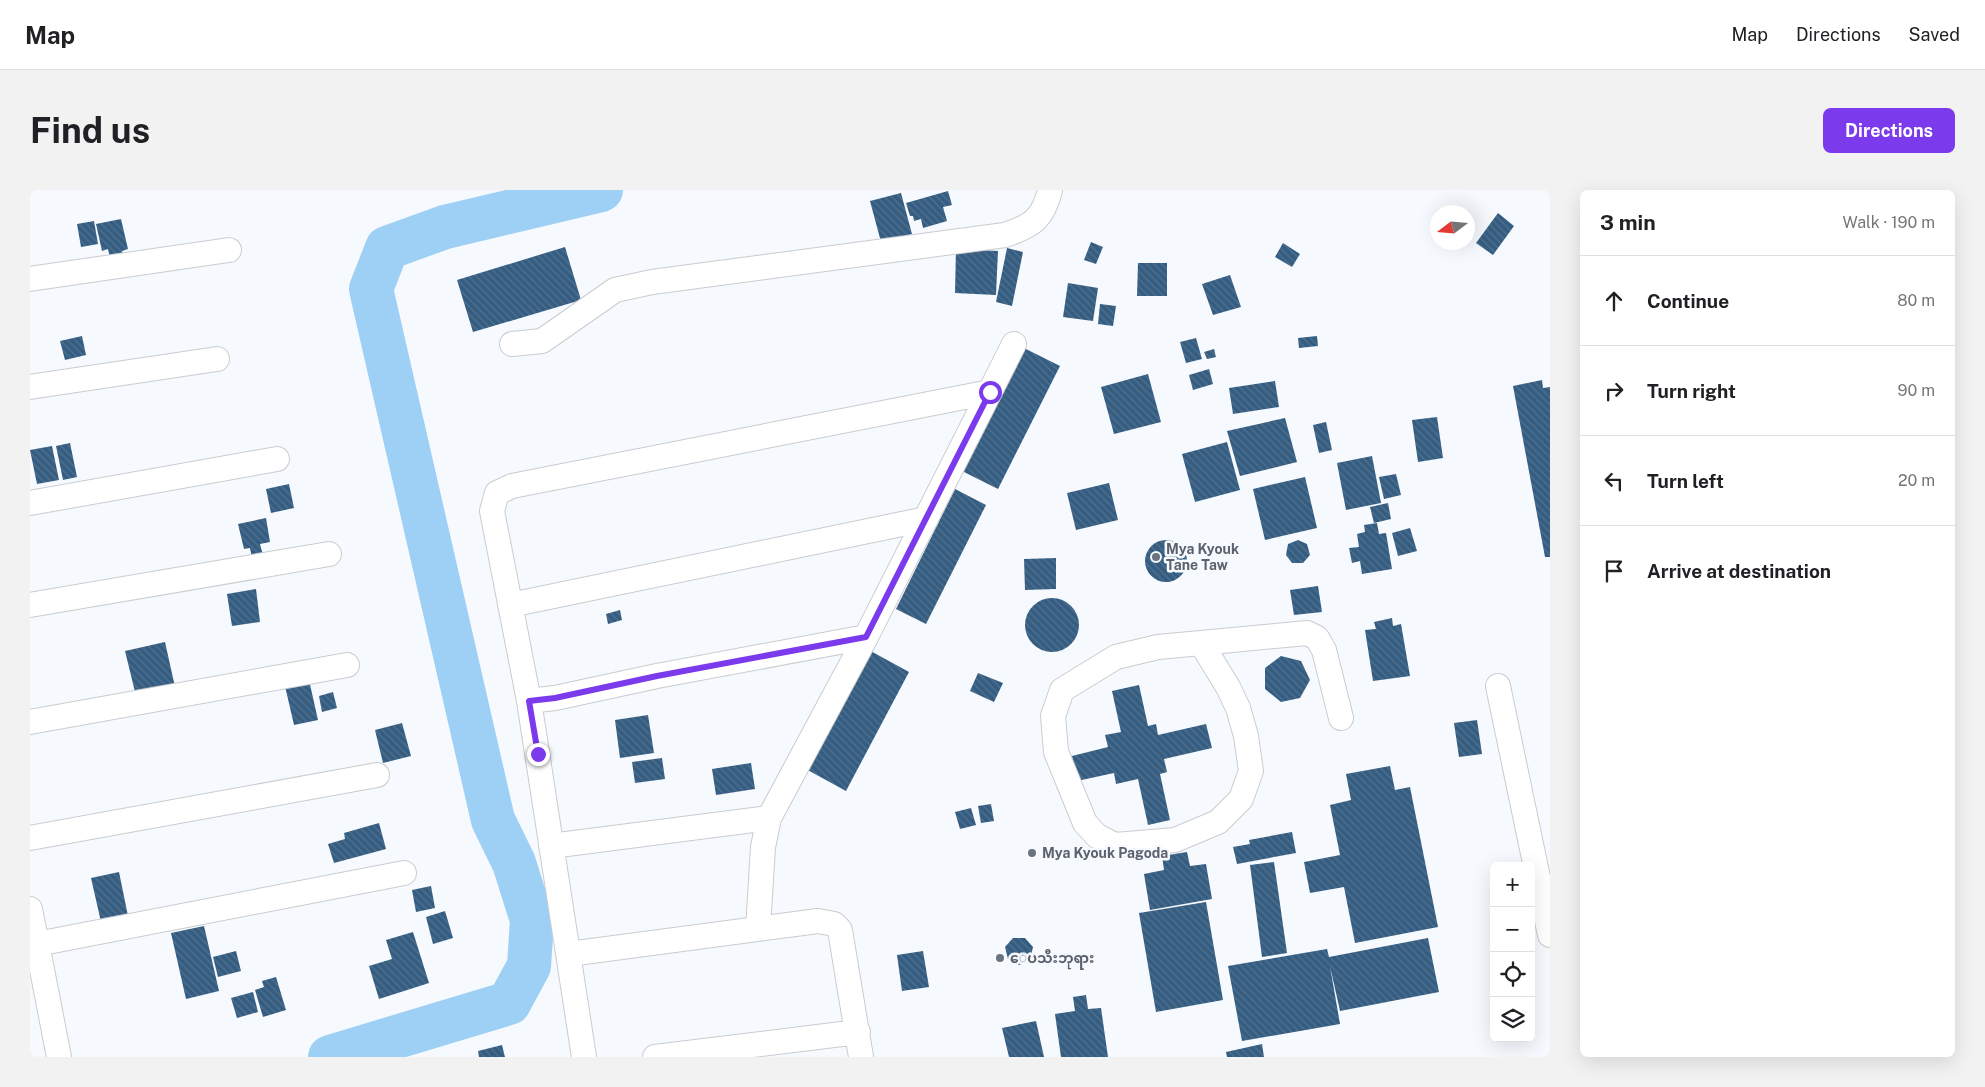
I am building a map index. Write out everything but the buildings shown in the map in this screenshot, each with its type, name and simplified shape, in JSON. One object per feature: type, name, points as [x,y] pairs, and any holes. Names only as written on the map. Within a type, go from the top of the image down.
[{"type":"street","points":[[512,344],[542,341],[615,290],[652,282],[1005,235],[1026,228],[1038,219],[1050,190]]},
{"type":"street","points":[[30,279],[229,250]]},
{"type":"street","points":[[758,929],[763,847],[769,818],[866,637],[1014,344]]},
{"type":"street","points":[[30,387],[217,359]]},
{"type":"street","points":[[584,1057],[529,701],[492,511],[497,493],[512,486],[990,392]]},
{"type":"street","points":[[30,503],[277,458]]},
{"type":"street","points":[[510,604],[926,519]]},
{"type":"street","points":[[30,605],[329,554]]},
{"type":"street","points":[[1201,643],[1238,708],[1246,736],[1251,771],[1240,799],[1218,822],[1175,840],[1115,845],[1097,836],[1085,823],[1056,752],[1054,716],[1062,690],[1116,657],[1158,647],[1307,633],[1317,638],[1324,650],[1341,718]]},
{"type":"street","points":[[529,701],[555,698],[657,676],[866,637]]},
{"type":"street","points":[[30,722],[348,666]]},
{"type":"street","points":[[1498,686],[1550,935]]},
{"type":"street","points":[[30,838],[377,775]]},
{"type":"street","points":[[551,846],[769,818]]},
{"type":"street","points":[[37,944],[404,873]]},
{"type":"street","points":[[30,909],[59,1057]]},
{"type":"street","points":[[569,954],[818,921],[834,924],[840,930],[862,1057]]},
{"type":"street","points":[[655,1057],[858,1032]]},
{"type":"waterway","points":[[330,1057],[509,1003],[529,966],[532,920],[514,863],[493,820],[371,289],[387,248],[445,227],[601,190]]},
{"type":"place","name":"Mya Kyouk Tane Taw","points":[[1156,557]]},
{"type":"place","name":"Mya Kyouk Pagoda","points":[[1032,853]]},
{"type":"place","name":"ေပသီးဘုရား","points":[[1000,958]]},
{"type":"route","points":[[538,754],[529,701],[555,698],[657,676],[866,637],[990,392]]}]
